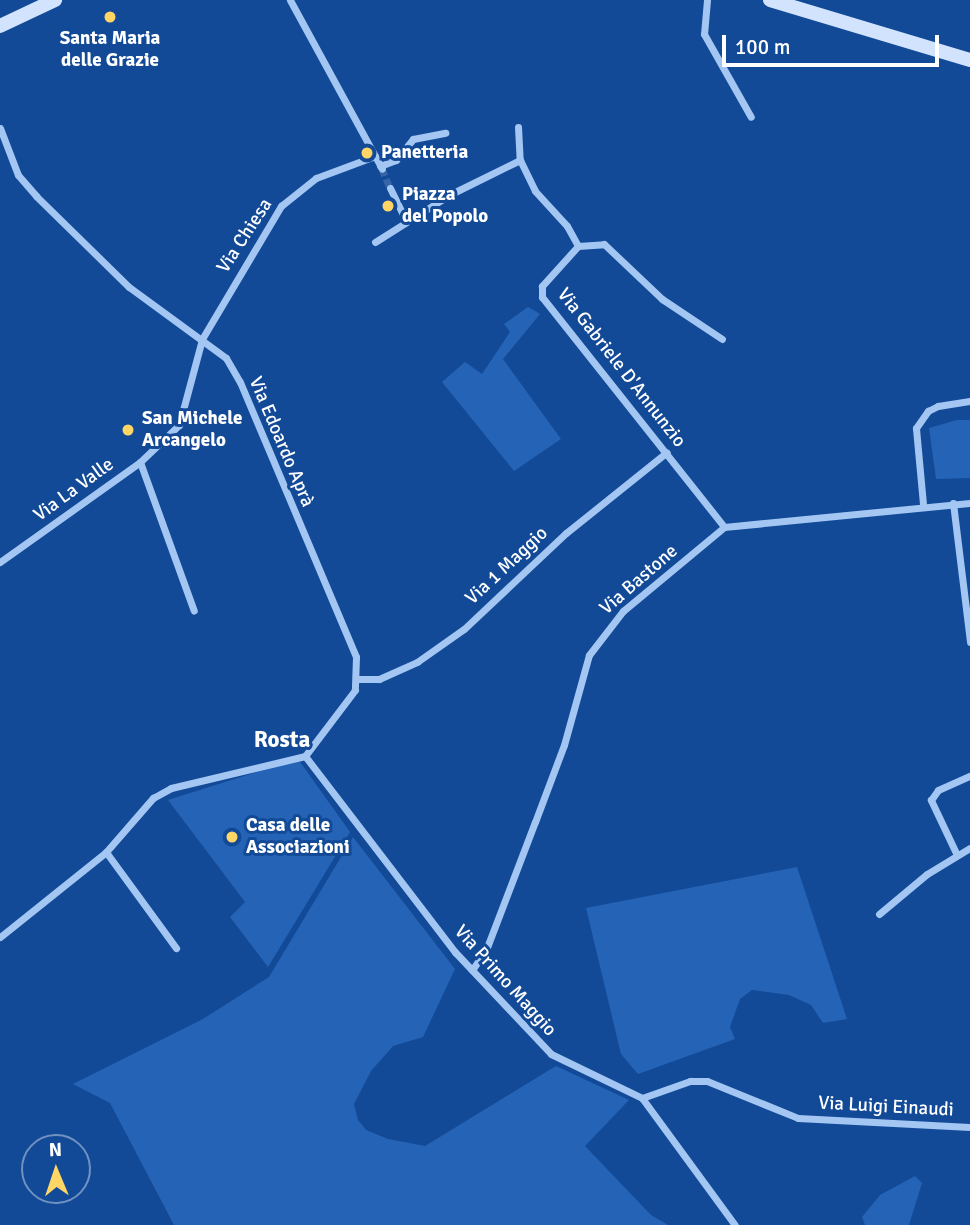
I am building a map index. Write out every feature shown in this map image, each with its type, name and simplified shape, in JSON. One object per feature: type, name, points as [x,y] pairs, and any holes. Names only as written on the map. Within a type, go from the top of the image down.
[{"type":"street","points":[[0,26],[55,0]]},
{"type":"street","points":[[290,0],[381,167],[396,160],[413,139],[445,133]]},
{"type":"street","points":[[707,0],[704,34],[751,117]]},
{"type":"street","points":[[770,0],[970,60]]},
{"type":"street","points":[[518,127],[520,160],[535,191],[577,242],[604,244],[662,299],[722,340]]},
{"type":"street","name":"Via Edoardo Aprà","points":[[0,128],[18,175],[36,196],[129,288],[226,358],[240,382],[347,630],[358,679]]},
{"type":"street","name":"Via Chiesa","points":[[140,462],[179,425],[186,412],[202,339],[281,206],[316,178],[375,156]]},
{"type":"street","points":[[375,242],[406,221],[520,160]]},
{"type":"street","points":[[390,188],[406,221]]},
{"type":"street","name":"Via Gabriele D'Annunzio","points":[[577,242],[542,286],[542,297],[724,527]]},
{"type":"street","points":[[923,504],[915,440],[921,418],[938,405],[970,401]]},
{"type":"street","name":"Via 1 Maggio","points":[[358,679],[379,679],[417,663],[464,629],[566,533],[667,452]]},
{"type":"street","name":"Via La Valle","points":[[0,562],[140,462],[194,611]]},
{"type":"street","points":[[953,503],[970,642]]},
{"type":"street","points":[[724,527],[923,504],[970,503]]},
{"type":"street","name":"Via Bastone","points":[[472,970],[486,950],[564,746],[589,655],[623,611],[724,527]]},
{"type":"street","points":[[0,937],[106,852],[153,798],[172,788],[305,756],[347,705],[358,679]]},
{"type":"street","name":"Via Primo Maggio","points":[[305,756],[337,804],[472,970],[551,1054],[642,1098],[735,1225]]},
{"type":"street","points":[[957,853],[931,800],[938,790],[970,776]]},
{"type":"street","points":[[879,914],[957,853],[970,848]]},
{"type":"street","points":[[106,852],[176,948]]},
{"type":"street","name":"Via Luigi Einaudi","points":[[642,1098],[690,1081],[707,1081],[798,1118],[970,1127]]},
{"type":"shaded area","points":[[528,307],[540,314],[503,359],[561,439],[514,471],[442,382],[465,362],[482,374],[510,332],[504,324]]},
{"type":"shaded area","points":[[957,420],[970,420],[970,478],[936,479],[929,428]]},
{"type":"shaded area","points":[[298,759],[350,832],[268,967],[230,917],[245,902],[168,800]]},
{"type":"shaded area","points":[[353,837],[455,969],[423,1037],[393,1046],[371,1071],[354,1104],[358,1120],[366,1130],[388,1139],[425,1146],[556,1066],[629,1100],[585,1146],[651,1215],[668,1225],[174,1225],[110,1103],[73,1084],[203,1019],[269,977]]},
{"type":"shaded area","points":[[797,867],[847,1019],[823,1023],[811,1005],[789,995],[752,990],[740,999],[730,1027],[735,1039],[638,1074],[621,1054],[586,908]]},
{"type":"shaded area","points":[[915,1176],[922,1183],[909,1225],[865,1225],[862,1217],[880,1195]]},
{"type":"tunnel","points":[[382,169],[390,188]]},
{"type":"place","name":"Santa Maria delle Grazie","points":[[110,17]]},
{"type":"place","name":"Panetteria","points":[[367,153]]},
{"type":"place","name":"Piazza del Popolo","points":[[388,206]]},
{"type":"place","name":"San Michele Arcangelo","points":[[128,430]]},
{"type":"place","name":"Casa delle Associazioni","points":[[232,837]]},
{"type":"district","name":"Rosta","points":[[282,740]]}]
